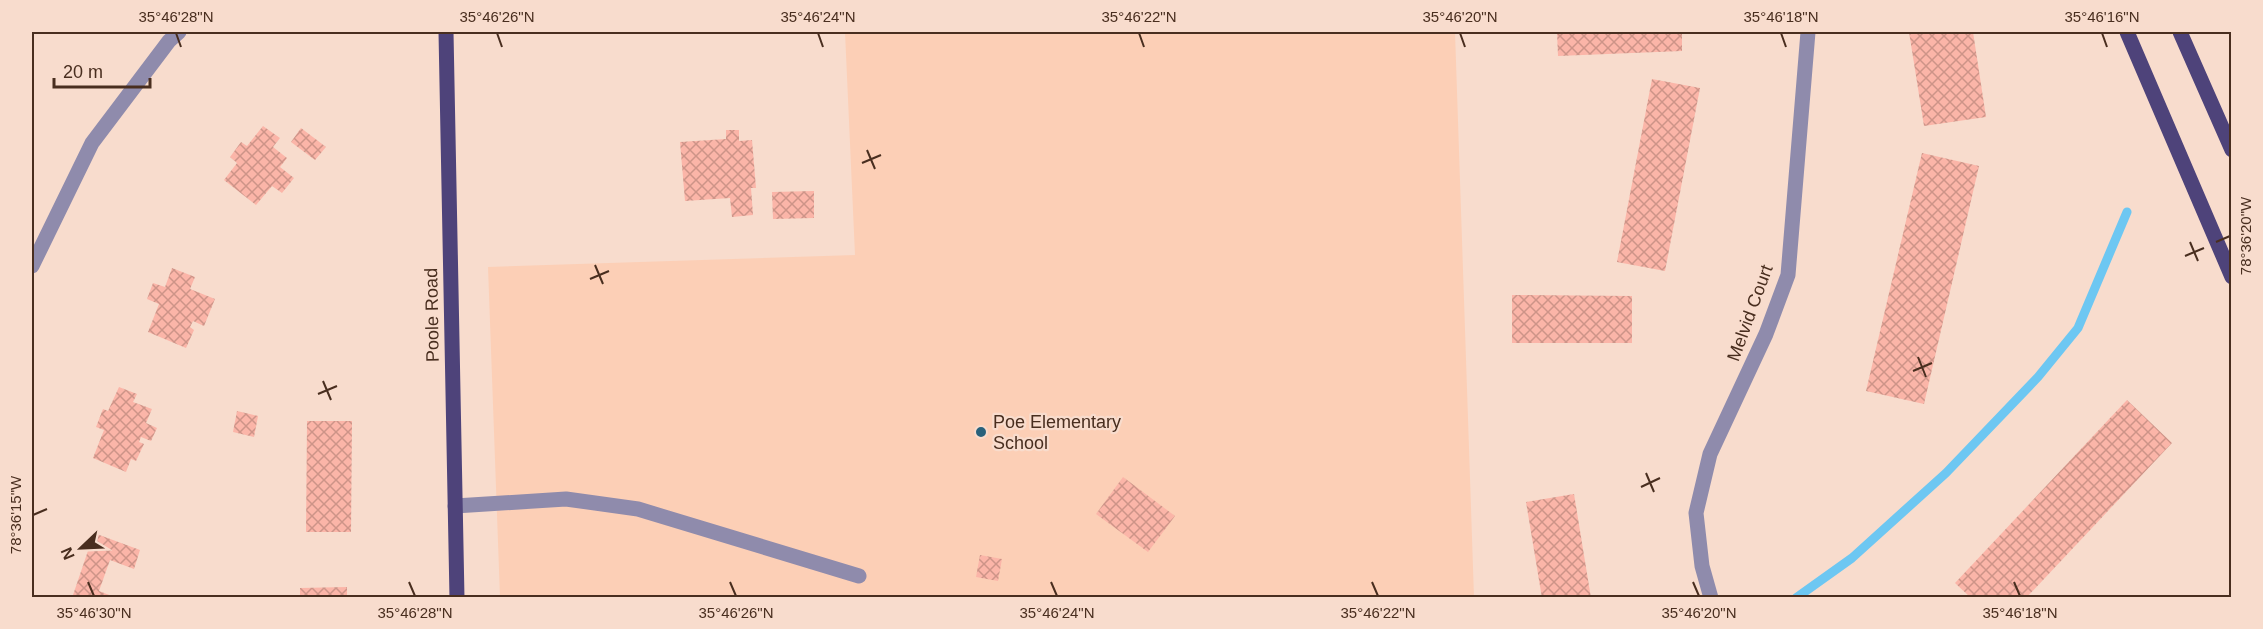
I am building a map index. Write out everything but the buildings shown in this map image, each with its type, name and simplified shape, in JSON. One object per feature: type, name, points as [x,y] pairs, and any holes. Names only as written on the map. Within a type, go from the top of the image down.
[{"type":"main road","name":"Poole Road","points":[[446,32],[457,597]]},
{"type":"main road","points":[[2127,32],[2232,277]]},
{"type":"main road","points":[[2180,32],[2232,150]]},
{"type":"street","points":[[32,266],[92,142],[169,41],[179,32]]},
{"type":"street","name":"Melvid Court","points":[[1711,597],[1702,566],[1696,513],[1710,453],[1766,334],[1788,274],[1808,32]]},
{"type":"street","points":[[455,506],[566,499],[638,509],[859,576]]},
{"type":"shaded area","name":"Poe Elementary School","points":[[845,32],[1455,32],[1474,597],[500,597],[488,267],[855,255]]},
{"type":"waterway","points":[[1796,598],[1852,558],[1946,473],[2038,377],[2078,328],[2127,212]]},
{"type":"place","name":"Poe Elementary School","points":[[981,432]]}]
